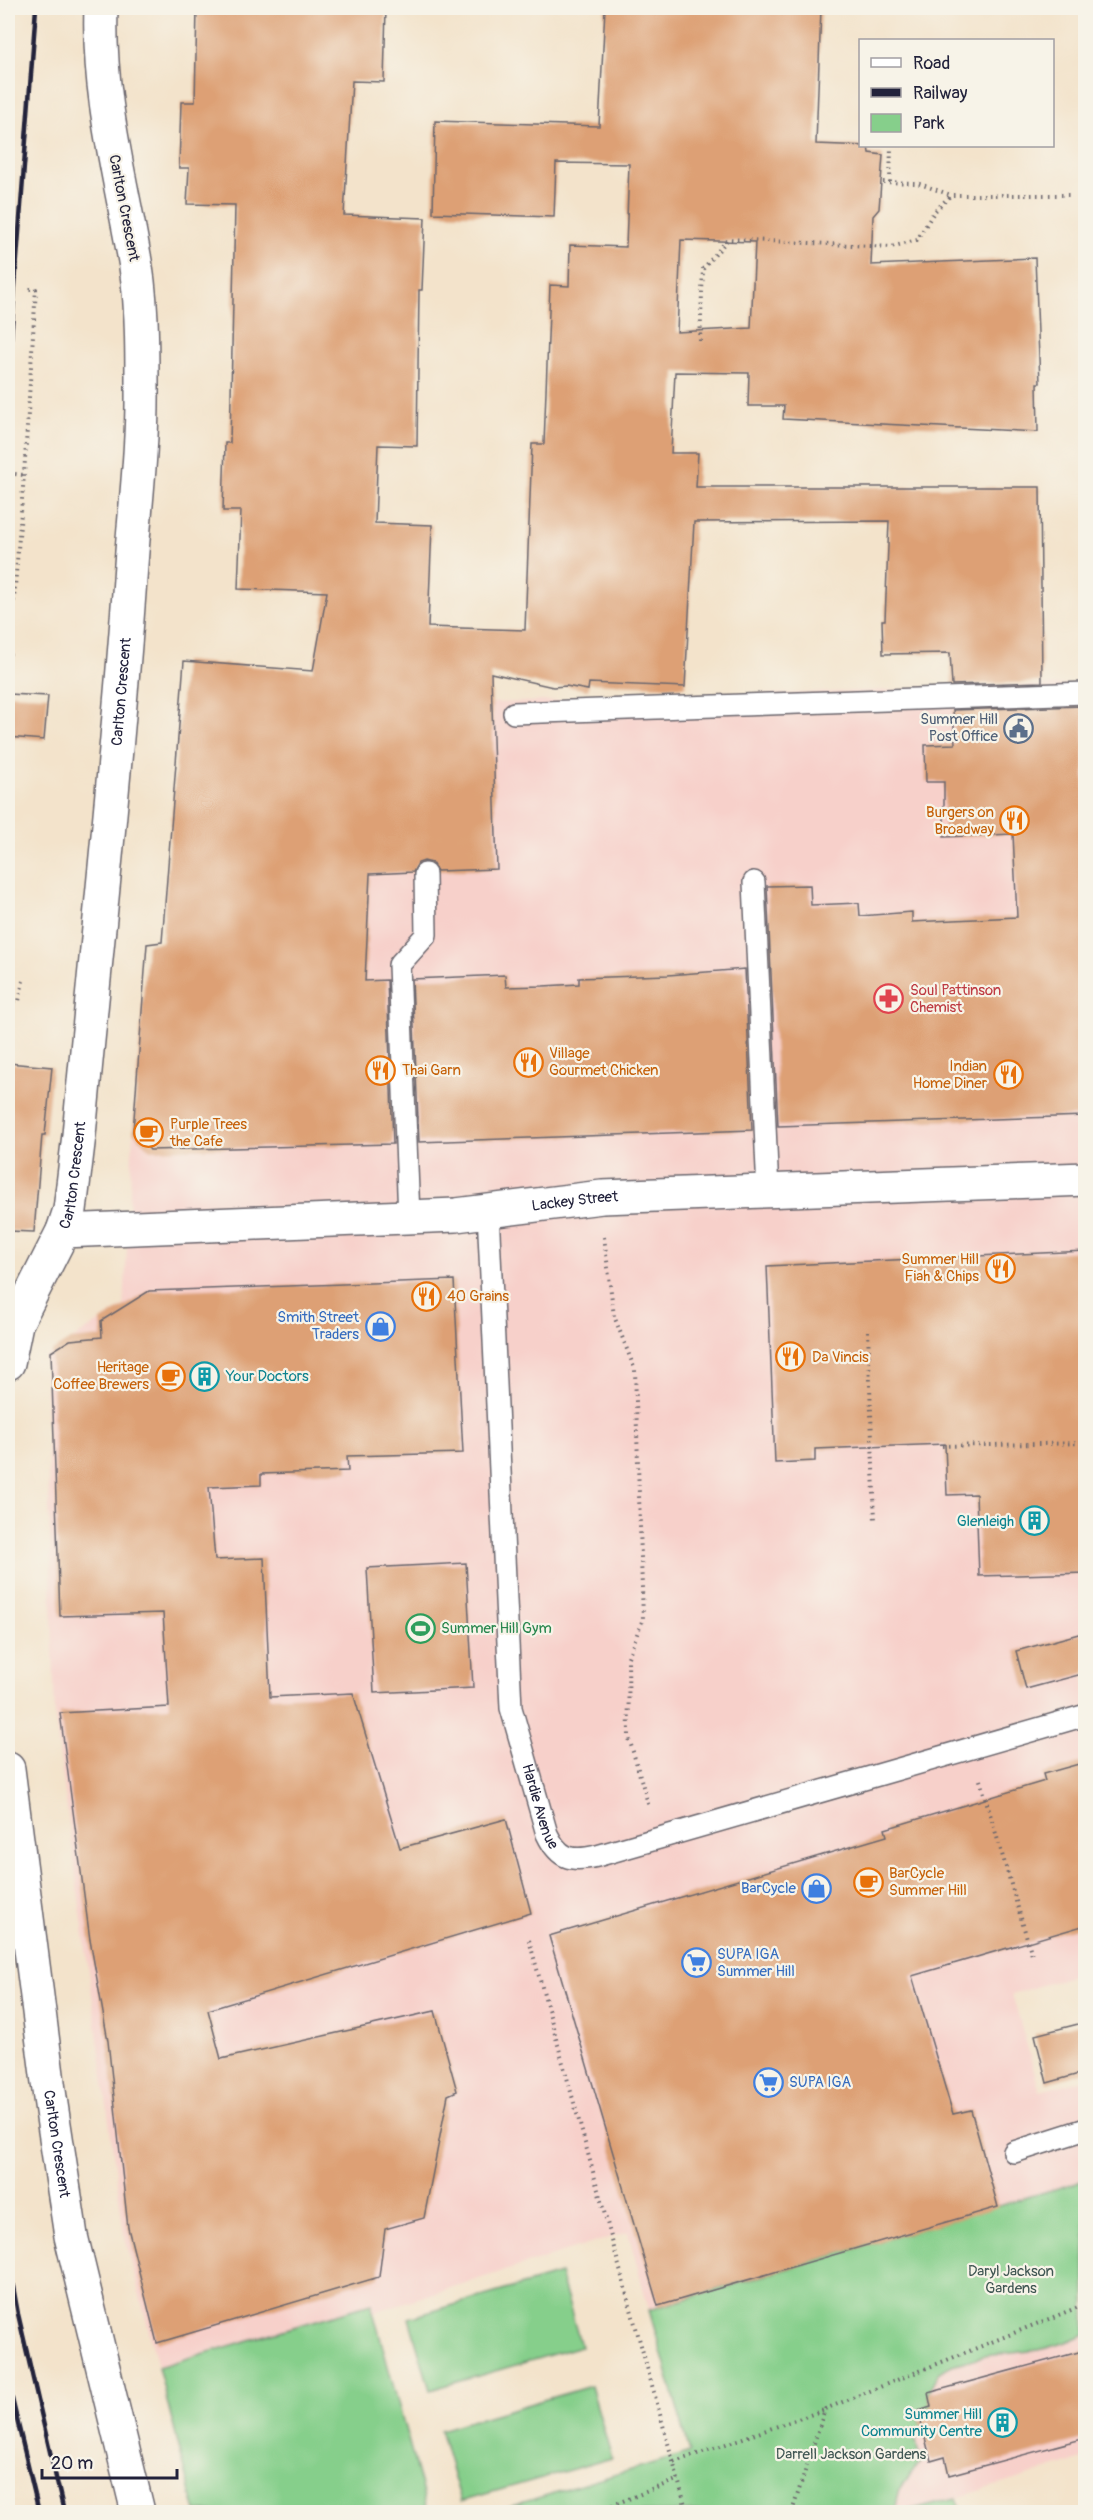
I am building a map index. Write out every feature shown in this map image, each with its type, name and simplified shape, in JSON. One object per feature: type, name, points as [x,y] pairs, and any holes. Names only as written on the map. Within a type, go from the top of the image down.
[{"type":"main road","name":"Carlton Crescent","points":[[8,1363],[16,1324],[63,1232],[70,1210],[126,636],[142,390],[142,322],[134,251],[117,180],[106,111],[100,41],[101,8]]},
{"type":"main road","name":"Lackey Street","points":[[63,1232],[409,1217],[602,1197],[1086,1179]]},
{"type":"main road","name":"Carlton Crescent","points":[[8,1769],[50,2097],[71,2236],[138,2512]]},
{"type":"lane","points":[[514,713],[1086,693]]},
{"type":"lane","points":[[409,1217],[399,965],[426,935],[425,874]]},
{"type":"lane","points":[[754,882],[768,1192]]},
{"type":"lane","name":"Hardie Avenue","points":[[488,1210],[511,1708],[547,1834],[553,1846],[562,1855],[572,1859],[584,1859],[1086,1715]]},
{"type":"lane","points":[[1014,2152],[1086,2129]]},
{"type":"path","points":[[890,182],[891,147]]},
{"type":"path","points":[[883,182],[917,183],[951,195],[1070,195]]},
{"type":"path","points":[[700,340],[703,269],[728,239],[891,247],[917,240],[934,212],[951,195]]},
{"type":"path","points":[[8,673],[36,289],[28,289]]},
{"type":"path","points":[[15,474],[24,475]]},
{"type":"path","points":[[8,1000],[19,1001],[23,981]]},
{"type":"path","points":[[604,1232],[614,1316],[635,1370],[643,1619],[628,1658],[629,1738],[658,1839]]},
{"type":"path","points":[[868,1331],[875,1521]]},
{"type":"path","points":[[942,1446],[1086,1443]]},
{"type":"path","points":[[980,1780],[1032,1954]]},
{"type":"path","points":[[529,1940],[687,2512]]},
{"type":"path","points":[[674,2462],[825,2409],[1086,2304]]},
{"type":"path","points":[[792,2512],[825,2409]]},
{"type":"path","points":[[595,2512],[679,2479]]},
{"type":"shaded area","points":[[1085,684],[1085,1972],[1012,1994],[1040,2091],[1085,2079],[1085,2180],[649,2310],[628,2232],[374,2312],[371,2304],[158,2367],[124,2233],[55,1719],[45,1357],[124,1306],[133,1132],[147,944],[367,928],[370,874],[496,869],[492,703]]},
{"type":"shaded area","name":"Summer Hill Community Centre","points":[[1085,2334],[1085,2458],[956,2498],[896,2512],[897,2496],[906,2477],[921,2464],[915,2438],[918,2411],[939,2372],[966,2359],[1064,2343]]},
{"type":"green space","name":"Daryl Jackson Gardens","points":[[1085,2180],[1085,2334],[1039,2350],[984,2356],[952,2365],[939,2372],[928,2393],[931,2407],[918,2411],[924,2435],[915,2438],[921,2464],[902,2485],[896,2512],[491,2512],[690,2452],[649,2310]]},
{"type":"green space","points":[[560,2274],[581,2346],[430,2390],[409,2318]]},
{"type":"green space","points":[[371,2304],[428,2512],[196,2512],[158,2367]]},
{"type":"green space","points":[[591,2386],[612,2458],[461,2501],[440,2430]]},
{"type":"green space","name":"Darrell Jackson Gardens","points":[[956,2498],[961,2512],[901,2512]]},
{"type":"building","points":[[197,8],[386,8],[384,82],[352,81],[344,215],[425,218],[422,290],[419,290],[417,446],[378,445],[375,523],[432,525],[428,627],[525,630],[532,444],[544,444],[550,285],[569,286],[570,245],[626,247],[629,164],[556,163],[554,217],[433,213],[435,121],[599,126],[605,8],[821,8],[816,144],[868,147],[869,153],[883,155],[879,209],[873,216],[871,265],[1035,258],[1040,383],[1037,383],[1038,432],[783,419],[784,406],[748,406],[749,373],[675,372],[671,453],[698,453],[696,487],[1040,487],[1042,682],[952,685],[950,653],[883,654],[882,620],[885,620],[889,521],[694,522],[685,687],[589,683],[588,690],[566,686],[553,687],[491,673],[497,869],[437,871],[432,863],[424,861],[418,863],[413,872],[370,874],[365,981],[387,980],[393,1144],[150,1150],[133,1132],[147,944],[162,942],[184,661],[313,671],[327,592],[238,589],[241,511],[223,511],[225,443],[230,443],[235,205],[187,204],[189,168],[179,168],[181,102],[195,102]],"holes":[[[681,240],[755,242],[751,328],[677,332]]]},
{"type":"building","points":[[8,694],[48,696],[44,740],[8,737]]},
{"type":"building","points":[[1084,706],[1086,1116],[778,1126],[767,886],[810,885],[811,905],[859,903],[860,916],[912,912],[912,922],[1017,917],[1013,834],[944,837],[944,782],[926,782],[925,745],[955,744],[953,710]]},
{"type":"building","points":[[745,969],[752,1130],[419,1142],[412,979],[505,975],[506,987],[543,986],[579,984],[579,978],[668,975]]},
{"type":"building","points":[[8,1063],[52,1067],[45,1135],[42,1135],[34,1232],[8,1231]]},
{"type":"building","points":[[1086,1251],[1086,1573],[979,1576],[976,1494],[947,1495],[945,1444],[815,1449],[815,1461],[775,1463],[767,1266]]},
{"type":"building","points":[[454,1280],[463,1453],[347,1456],[348,1471],[261,1474],[261,1485],[209,1487],[215,1560],[264,1558],[270,1697],[353,1693],[400,1848],[506,1819],[531,1913],[208,2010],[221,2059],[435,2011],[457,2091],[448,2095],[424,2218],[385,2229],[379,2277],[157,2343],[128,2228],[108,2041],[90,1940],[60,1713],[169,1707],[163,1613],[60,1616],[51,1352],[70,1340],[102,1337],[101,1321],[149,1291]]},
{"type":"building","name":"Summer Hill Gym","points":[[466,1563],[473,1688],[374,1693],[367,1568]]},
{"type":"building","points":[[1086,1632],[1086,1673],[1026,1689],[1016,1651]]},
{"type":"building","name":"SUPA IGA","points":[[1086,1762],[1086,1925],[912,1976],[953,2114],[971,2110],[998,2207],[658,2306],[549,1936],[887,1836],[885,1829],[1045,1781],[1043,1774]]},
{"type":"building","points":[[1086,2022],[1086,2072],[1047,2083],[1035,2035]]},
{"type":"building","name":"Summer Hill Community Centre","points":[[1086,2350],[1086,2438],[949,2475],[945,2457],[931,2461],[918,2411],[931,2407],[928,2393]]},
{"type":"railway","points":[[8,63],[11,8]]},
{"type":"railway","points":[[8,377],[36,8]]},
{"type":"railway","points":[[8,2259],[18,2314],[64,2512]]},
{"type":"railway","points":[[8,2382],[39,2512]]},
{"type":"railway","points":[[8,2490],[13,2512]]},
{"type":"place","name":"Summer Hill Post Office","points":[[1019,728]]},
{"type":"place","name":"Burgers on Broadway","points":[[1015,821]]},
{"type":"place","name":"Soul Pattinson Chemist","points":[[889,999]]},
{"type":"place","name":"Village Gourmet Chicken","points":[[528,1062]]},
{"type":"place","name":"Thai Garn","points":[[381,1070]]},
{"type":"place","name":"Indian Home Diner","points":[[1008,1075]]},
{"type":"place","name":"Purple Trees the Cafe","points":[[149,1133]]},
{"type":"place","name":"Summer Hill Fiah & Chips","points":[[1000,1268]]},
{"type":"place","name":"40 Grains","points":[[426,1296]]},
{"type":"place","name":"Smith Street Traders","points":[[380,1326]]},
{"type":"place","name":"Da Vincis","points":[[791,1357]]},
{"type":"place","name":"Heritage Coffee Brewers","points":[[170,1376]]},
{"type":"place","name":"Your Doctors","points":[[205,1376]]},
{"type":"place","name":"Glenleigh","points":[[1035,1521]]},
{"type":"place","name":"Summer Hill Gym","points":[[420,1628]]},
{"type":"place","name":"BarCycle Summer Hill","points":[[868,1882]]},
{"type":"place","name":"BarCycle","points":[[817,1888]]},
{"type":"place","name":"SUPA IGA Summer Hill","points":[[696,1963]]},
{"type":"place","name":"SUPA IGA","points":[[768,2082]]},
{"type":"place","name":"Summer Hill Community Centre","points":[[1003,2423]]}]
